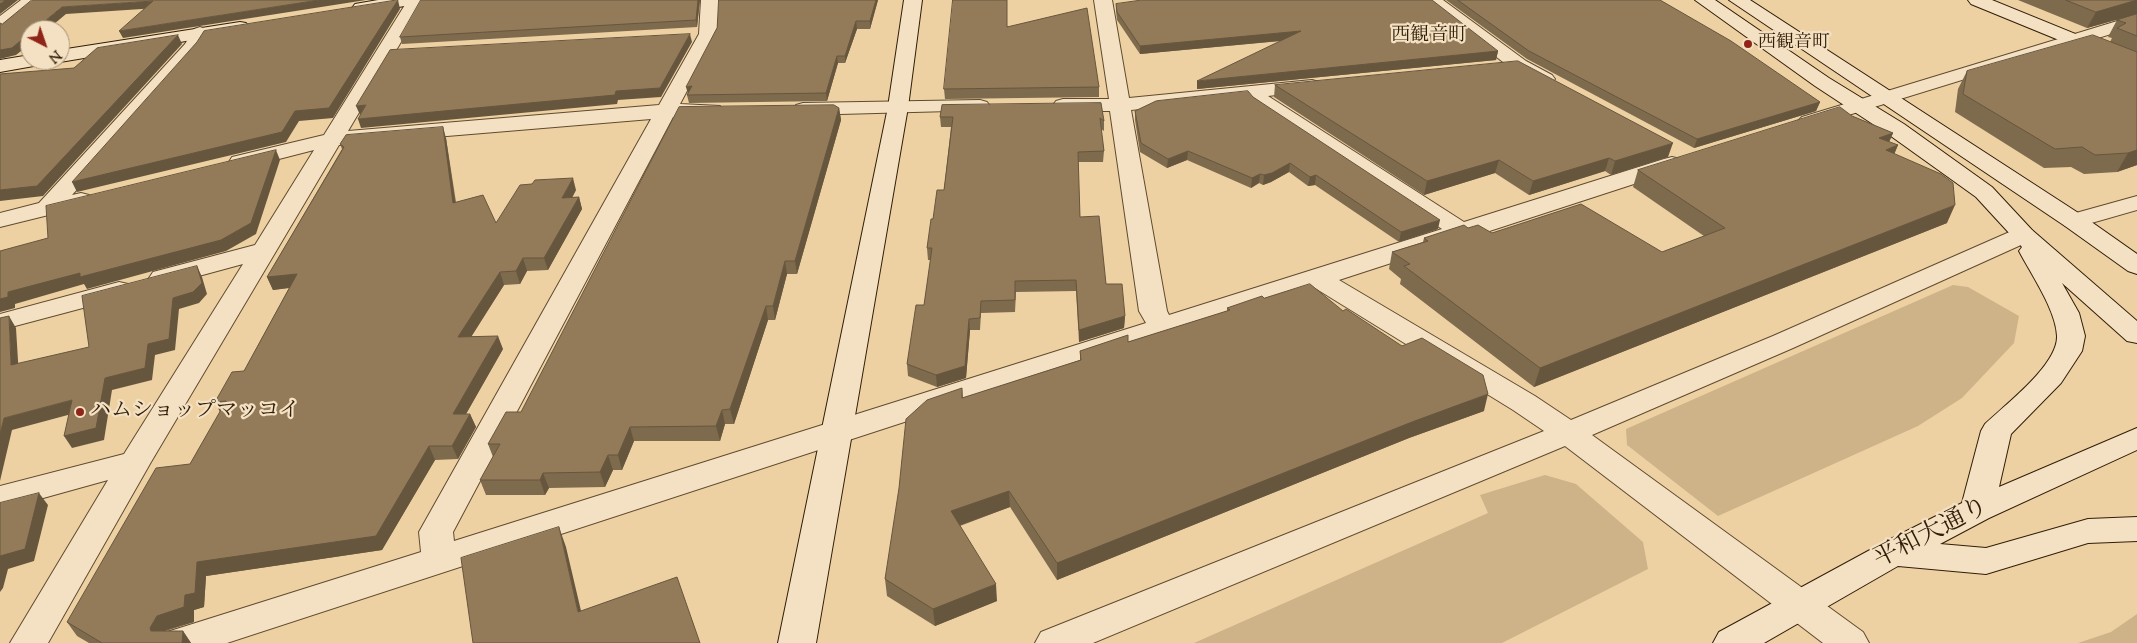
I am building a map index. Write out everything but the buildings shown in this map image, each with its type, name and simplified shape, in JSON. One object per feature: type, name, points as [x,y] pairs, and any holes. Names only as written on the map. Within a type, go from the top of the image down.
[{"type":"street","points":[[2,23],[32,0]]},
{"type":"street","points":[[344,10],[412,0]]},
{"type":"street","points":[[29,643],[135,462],[265,250],[334,139],[395,51],[417,0]]},
{"type":"street","points":[[439,561],[436,532],[667,111],[710,0]]},
{"type":"street","points":[[797,643],[898,107],[913,0]]},
{"type":"street","points":[[1432,0],[1519,65],[1562,88]]},
{"type":"street","points":[[1704,0],[1822,82],[1860,105],[1984,192],[2023,235],[2137,335]]},
{"type":"street","points":[[1738,0],[2074,221],[2137,266]]},
{"type":"street","points":[[1977,0],[2137,66]]},
{"type":"street","points":[[1109,2],[1119,104],[1153,311],[1164,328]]},
{"type":"street","points":[[1792,127],[2137,20]]},
{"type":"street","points":[[70,54],[257,24]]},
{"type":"street","points":[[48,208],[193,46],[200,33]]},
{"type":"street","points":[[0,66],[20,63]]},
{"type":"street","points":[[1489,68],[1519,65]]},
{"type":"street","points":[[1041,105],[1119,104],[1333,84]]},
{"type":"street","points":[[1254,92],[1260,100],[1462,232]]},
{"type":"street","points":[[784,109],[1002,106]]},
{"type":"street","points":[[220,167],[334,139],[667,111],[735,110]]},
{"type":"street","points":[[180,643],[1692,158],[1666,144]]},
{"type":"street","points":[[0,220],[105,194]]},
{"type":"street","points":[[2074,221],[2137,203]]},
{"type":"street","points":[[1054,643],[1568,433],[1948,270],[2023,235]]},
{"type":"street","points":[[1977,510],[1996,431],[2051,377],[2068,351],[2071,336],[2065,313],[2023,235]]},
{"type":"street","points":[[0,322],[265,250]]},
{"type":"street","points":[[1319,279],[1524,403],[1568,433],[1799,607],[1850,643]]},
{"type":"street","name":"平和大通り","points":[[1732,643],[1893,553],[1977,510],[2137,438]]},
{"type":"street","points":[[0,498],[135,462]]},
{"type":"street","points":[[1893,553],[1986,562],[2088,531],[2137,529]]},
{"type":"shaded area","points":[[1953,285],[1968,287],[2019,316],[2014,343],[1962,398],[1918,426],[1718,516],[1627,445],[1626,429]]},
{"type":"shaded area","points":[[1545,475],[1576,484],[1643,542],[1648,569],[1502,643],[1194,643],[1488,513],[1480,495]]},
{"type":"shaded area","points":[[2137,614],[2137,643],[2078,643],[2111,632]]},
{"type":"place","name":"西観音町","points":[[1748,44]]},
{"type":"place","name":"ハムショップマッコイ","points":[[80,412]]},
{"type":"district","name":"西観音町","points":[[1429,37]]}]
